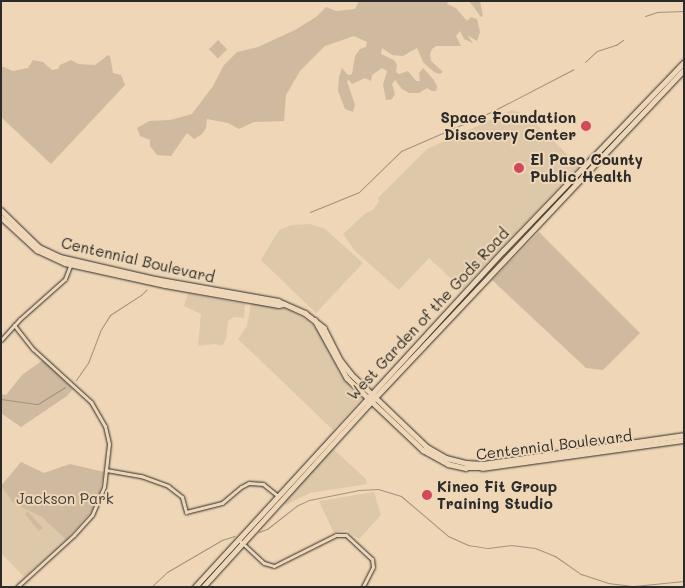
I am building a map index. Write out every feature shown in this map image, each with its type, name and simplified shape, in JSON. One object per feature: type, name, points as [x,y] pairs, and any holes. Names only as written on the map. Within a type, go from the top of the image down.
[{"type":"main road","name":"West Garden of the Gods Road","points":[[195,587],[468,291],[684,62]]},
{"type":"main road","name":"West Garden of the Gods Road","points":[[371,397],[441,327],[684,70]]},
{"type":"main road","name":"Centennial Boulevard","points":[[1,210],[39,247],[71,262],[167,283]]},
{"type":"main road","name":"Centennial Boulevard","points":[[1,217],[37,250],[71,262],[149,282],[167,283],[278,301],[301,310],[315,320],[326,332],[344,366],[371,397],[423,450],[442,461],[466,468],[490,468],[684,440]]},
{"type":"main road","points":[[441,327],[467,296],[468,291]]},
{"type":"main road","name":"Centennial Boulevard","points":[[371,397],[427,447],[444,457],[466,464],[490,463],[684,435]]},
{"type":"main road","name":"West Garden of the Gods Road","points":[[203,587],[243,543],[280,497]]},
{"type":"street","points":[[1,340],[14,325],[65,279],[71,262]]},
{"type":"street","points":[[14,325],[33,349],[91,402],[105,426],[109,444],[101,496],[87,522],[16,587]]},
{"type":"street","points":[[106,470],[141,476],[168,486],[182,497],[186,512],[222,504],[241,487],[249,483],[263,484],[280,497]]},
{"type":"street","points":[[238,539],[264,563],[276,566],[336,536],[346,535],[372,559],[373,567],[363,587]]},
{"type":"shaded area","points":[[512,110],[527,115],[579,166],[462,289],[429,258],[399,290],[355,251],[343,234],[366,213],[373,210],[379,201],[378,198],[427,149]]},
{"type":"shaded area","points":[[310,224],[325,229],[363,263],[316,313],[261,260],[279,230],[292,225]]},
{"type":"shaded area","points":[[188,293],[245,304],[244,318],[234,317],[228,321],[226,339],[222,346],[215,344],[198,346],[201,314],[184,306]]},
{"type":"shaded area","points":[[251,303],[289,310],[307,320],[321,333],[341,376],[360,395],[361,399],[333,430],[238,339],[247,326]]},
{"type":"shaded area","points":[[332,448],[366,479],[367,484],[310,493],[286,505],[283,503]]},
{"type":"shaded area","points":[[1,486],[13,503],[42,517],[66,540],[24,577],[1,553]]},
{"type":"shaded area","points":[[374,492],[381,515],[359,539],[346,530],[334,533],[319,501]]},
{"type":"green space","points":[[359,1],[448,1],[447,4],[456,8],[467,21],[471,17],[477,19],[480,32],[477,41],[467,35],[473,43],[464,39],[460,31],[456,36],[461,46],[436,46],[432,49],[430,54],[431,61],[443,72],[440,74],[434,72],[423,62],[417,48],[403,56],[392,55],[382,48],[381,54],[394,60],[397,65],[396,72],[399,74],[408,71],[416,81],[420,81],[419,73],[423,68],[437,86],[436,91],[427,88],[419,93],[409,93],[402,89],[395,80],[392,84],[395,94],[392,99],[386,100],[383,85],[387,71],[382,68],[372,75],[371,81],[365,78],[352,84],[349,80],[347,81],[355,105],[353,112],[345,109],[338,91],[339,77],[342,68],[348,75],[352,74],[355,56],[360,49],[366,47],[367,42],[354,36],[325,46],[300,71],[286,95],[284,121],[254,122],[239,129],[228,123],[207,119],[206,128],[202,134],[194,139],[187,133],[171,156],[157,155],[150,146],[150,140],[140,136],[137,128],[149,121],[170,120],[192,114],[213,86],[224,65],[237,52],[258,47],[295,30],[316,17],[326,7],[336,11],[355,9]]},
{"type":"green space","points":[[469,1],[480,1],[483,16],[481,17]]},
{"type":"green space","points":[[218,40],[227,49],[218,58],[209,49]]},
{"type":"green space","points":[[108,55],[110,56],[113,73],[121,75],[125,85],[51,164],[1,117],[1,66],[13,71],[28,68],[33,60],[43,62],[52,70],[58,69],[60,65],[71,60],[78,64],[95,65]]},
{"type":"green space","points":[[539,232],[640,333],[603,370],[586,368],[492,280]]},
{"type":"green space","points":[[43,360],[73,389],[67,396],[21,427],[1,413],[1,394],[6,395],[22,375]]},
{"type":"green space","name":"Jackson Park","points":[[21,462],[44,473],[70,464],[104,472],[99,496],[92,511],[66,540],[42,517],[13,503],[1,486]]},
{"type":"green space","points":[[28,512],[43,528],[39,531],[25,514]]},
{"type":"waterway","points":[[645,16],[657,12],[684,11]]},
{"type":"waterway","points":[[585,62],[597,51],[616,45],[623,40]]},
{"type":"waterway","points":[[310,212],[359,192],[401,151],[491,112],[574,69]]},
{"type":"waterway","points":[[76,380],[88,363],[100,331],[110,315],[147,289]]},
{"type":"waterway","points":[[1,399],[38,404],[65,387]]},
{"type":"waterway","points":[[259,532],[267,529],[296,506],[309,500],[359,490],[378,489],[401,496],[448,536],[468,545],[488,548],[511,545],[535,548],[555,556],[581,574],[608,583],[634,586],[684,581]]},
{"type":"waterway","points":[[151,587],[167,572],[222,540],[234,536]]},
{"type":"place","name":"Space Foundation Discovery Center","points":[[586,126]]},
{"type":"place","name":"El Paso County Public Health","points":[[519,168]]},
{"type":"place","name":"Kineo Fit Group Training Studio","points":[[427,495]]}]
